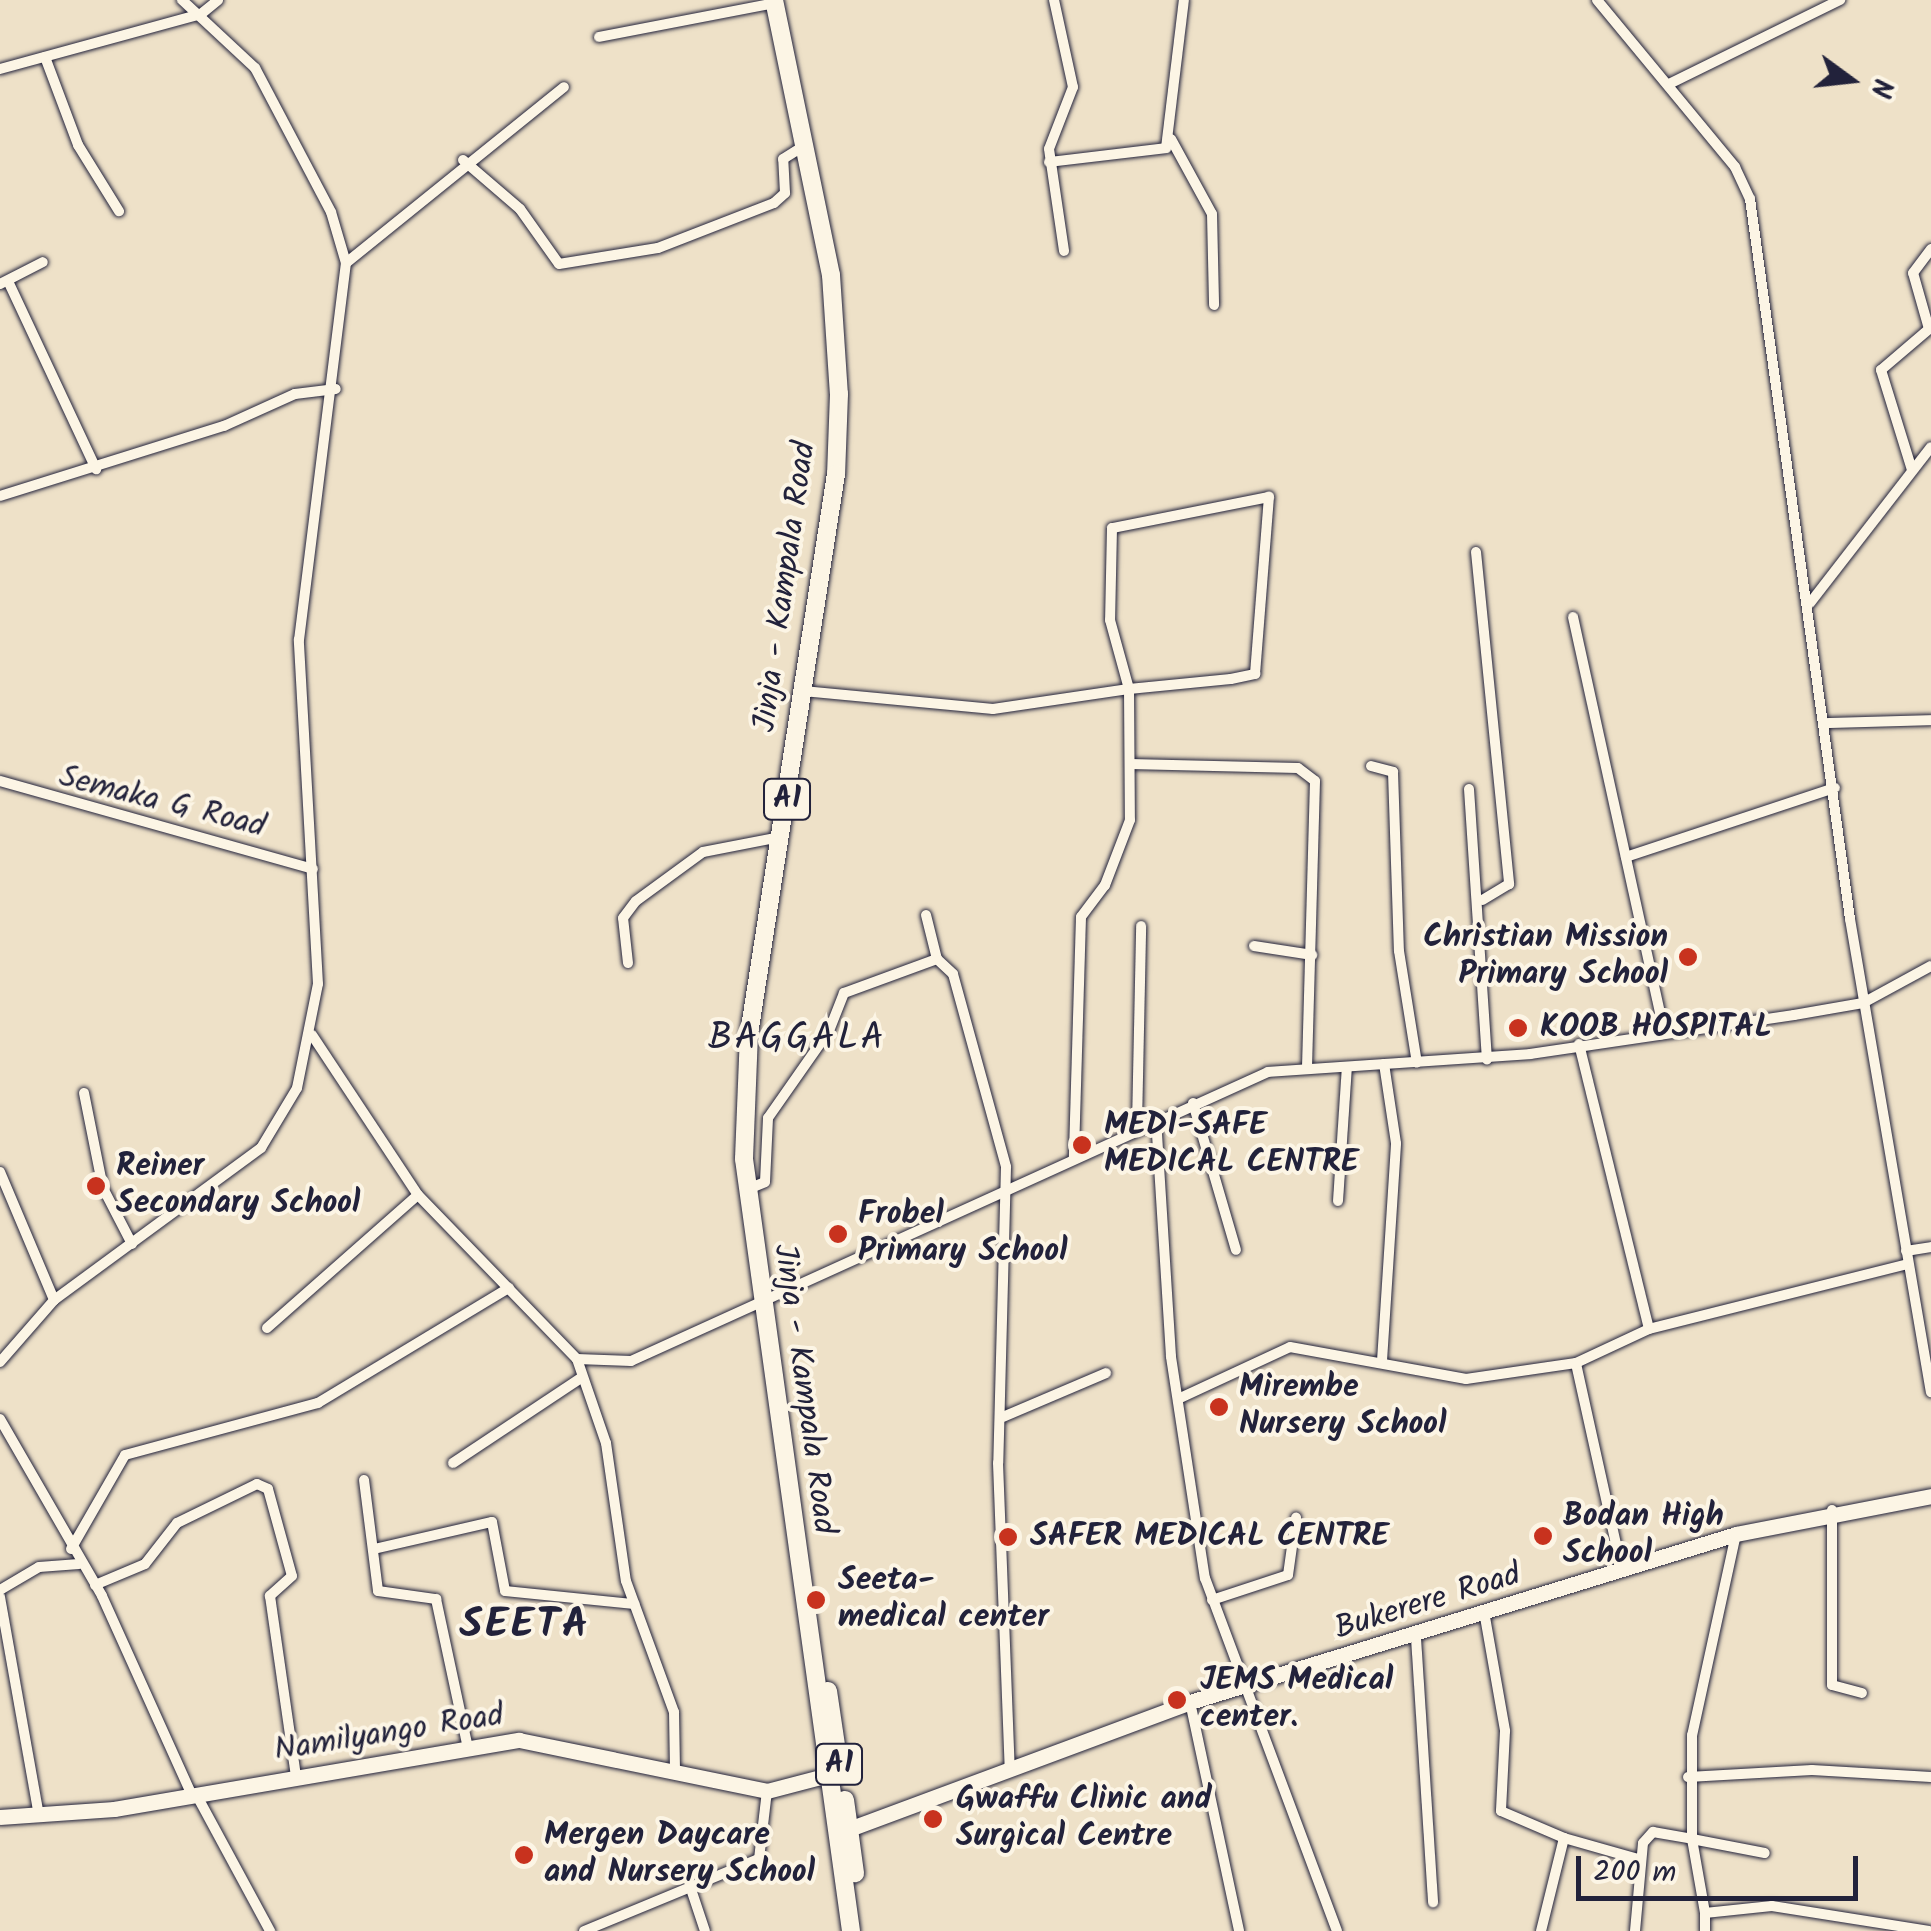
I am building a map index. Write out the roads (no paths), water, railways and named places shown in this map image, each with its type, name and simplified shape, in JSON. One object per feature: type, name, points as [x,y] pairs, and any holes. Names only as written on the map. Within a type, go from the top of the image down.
[{"type":"highway","name":"Jinja - Kampala Road","points":[[775,2],[831,275],[838,394],[836,474],[749,1034],[748,1189],[759,1304],[802,1600],[862,1931]]},
{"type":"highway","name":"Jinja - Kampala Road","points":[[843,1831],[851,1931]]},
{"type":"main road","name":"Bukerere Road","points":[[843,1831],[1190,1702],[1485,1617],[1736,1534],[1832,1509],[1931,1496]]},
{"type":"main road","name":"Namilyango Road","points":[[0,1817],[39,1817],[194,1794],[467,1744],[543,1742],[767,1791],[835,1775]]},
{"type":"street","points":[[0,1362],[54,1300],[261,1148],[296,1088],[312,1035],[313,868],[300,640],[336,390],[346,263],[268,90],[200,14],[182,0]]},
{"type":"street","points":[[2,71],[200,14],[218,0]]},
{"type":"street","points":[[1054,0],[1073,87],[1049,162],[1064,251]]},
{"type":"street","points":[[1184,0],[1170,138],[1212,214],[1214,305]]},
{"type":"street","points":[[1597,0],[1669,84],[1750,198],[1864,1003],[1931,1392]]},
{"type":"street","points":[[1669,84],[1840,0]]},
{"type":"street","points":[[599,37],[775,2]]},
{"type":"street","points":[[44,57],[78,145],[119,211]]},
{"type":"street","points":[[346,263],[463,160],[564,88]]},
{"type":"street","points":[[1049,162],[1157,153],[1170,138]]},
{"type":"street","points":[[463,160],[520,209],[559,264],[658,248],[774,203],[784,193],[783,158],[804,146]]},
{"type":"street","points":[[1912,470],[1881,370],[1929,329],[1913,272],[1931,248]]},
{"type":"street","points":[[43,262],[4,282],[96,469]]},
{"type":"street","points":[[0,496],[96,469],[295,394],[336,390]]},
{"type":"street","points":[[1810,603],[1931,446]]},
{"type":"street","points":[[804,691],[993,709],[1128,689],[1255,674],[1269,497],[1116,522],[1110,620],[1128,689],[1127,833],[1080,917],[1074,1158]]},
{"type":"street","points":[[1476,552],[1509,884],[1482,900]]},
{"type":"street","points":[[1572,617],[1664,1030]]},
{"type":"street","points":[[1826,723],[1931,720]]},
{"type":"street","points":[[1130,764],[1298,768],[1315,781],[1307,1068]]},
{"type":"street","points":[[1371,766],[1393,772],[1398,951],[1416,1063]]},
{"type":"street","name":"Semaka G Road","points":[[0,781],[313,868]]},
{"type":"street","points":[[1469,788],[1482,900],[1487,1059]]},
{"type":"street","points":[[1626,857],[1835,788]]},
{"type":"street","points":[[628,964],[623,918],[636,901],[704,852],[781,836]]},
{"type":"street","points":[[926,915],[937,960],[960,998],[1006,1196],[1003,1417],[1010,1771]]},
{"type":"street","points":[[1137,1125],[1141,926]]},
{"type":"street","points":[[1254,946],[1312,955]]},
{"type":"street","points":[[748,1189],[765,1182],[768,1118],[829,1031],[844,993],[937,960]]},
{"type":"street","points":[[577,1359],[631,1362],[1006,1196],[1137,1125],[1268,1072],[1487,1059],[1864,1003],[1931,966]]},
{"type":"street","points":[[312,1035],[418,1195],[577,1359],[606,1443],[634,1604],[674,1712],[675,1768]]},
{"type":"street","points":[[1579,1044],[1649,1329]]},
{"type":"street","points":[[1382,1361],[1396,1143],[1384,1064]]},
{"type":"street","points":[[1338,1201],[1346,1067]]},
{"type":"street","points":[[84,1092],[102,1188],[132,1244]]},
{"type":"street","points":[[1193,1103],[1236,1250]]},
{"type":"street","points":[[1156,1118],[1178,1399],[1212,1600],[1338,1931]]},
{"type":"street","points":[[0,1172],[54,1300]]},
{"type":"street","points":[[266,1328],[418,1195]]},
{"type":"street","points":[[1906,1251],[1931,1247]]},
{"type":"street","points":[[1178,1399],[1274,1349],[1382,1361],[1495,1380],[1576,1363],[1649,1329],[1908,1264]]},
{"type":"street","points":[[70,1549],[124,1455],[318,1403],[509,1288]]},
{"type":"street","points":[[1576,1363],[1622,1571]]},
{"type":"street","points":[[1003,1417],[1106,1373]]},
{"type":"street","points":[[453,1463],[581,1378]]},
{"type":"street","points":[[0,1420],[70,1549],[96,1584],[194,1794],[270,1931]]},
{"type":"street","points":[[364,1480],[383,1597],[425,1591],[436,1599],[467,1744]]},
{"type":"street","points":[[96,1584],[145,1564],[177,1523],[257,1484],[268,1490],[292,1576],[270,1596],[296,1777]]},
{"type":"street","points":[[1832,1509],[1832,1685],[1862,1693]]},
{"type":"street","points":[[1212,1600],[1288,1575],[1296,1518]]},
{"type":"street","points":[[374,1549],[492,1522],[505,1591],[634,1604]]},
{"type":"street","points":[[1705,1931],[1706,1913],[1694,1890],[1688,1777],[1736,1534]]},
{"type":"street","points":[[39,1817],[0,1594],[39,1567],[79,1564]]},
{"type":"street","points":[[1485,1617],[1504,1731],[1502,1811],[1564,1838],[1640,1860]]},
{"type":"street","points":[[1416,1638],[1433,1902]]},
{"type":"street","points":[[1190,1702],[1239,1931]]},
{"type":"street","points":[[1688,1777],[1812,1770],[1931,1777]]},
{"type":"street","points":[[584,1931],[764,1855],[767,1791]]},
{"type":"street","points":[[1635,1931],[1640,1860],[1653,1832],[1766,1853]]},
{"type":"street","points":[[1541,1931],[1564,1838]]},
{"type":"street","points":[[690,1889],[705,1931]]},
{"type":"street","points":[[1706,1913],[1772,1906],[1930,1931]]},
{"type":"place","name":"Christian Mission Primary School","points":[[1688,957]]},
{"type":"place","name":"KOOB HOSPITAL","points":[[1518,1028]]},
{"type":"place","name":"MEDI-SAFE MEDICAL CENTRE","points":[[1082,1145]]},
{"type":"place","name":"Reiner Secondary School","points":[[96,1186]]},
{"type":"place","name":"Frobel Primary School","points":[[838,1234]]},
{"type":"place","name":"Mirembe Nursery School","points":[[1219,1407]]},
{"type":"place","name":"Bodan High School","points":[[1543,1536]]},
{"type":"place","name":"SAFER MEDICAL CENTRE","points":[[1008,1537]]},
{"type":"place","name":"Seeta- medical center","points":[[816,1600]]},
{"type":"place","name":"JEMS Medical center.","points":[[1177,1700]]},
{"type":"place","name":"Gwaffu Clinic and Surgical Centre","points":[[933,1819]]},
{"type":"place","name":"Mergen Daycare and Nursery School","points":[[524,1855]]},
{"type":"district","name":"BAGGALA","points":[[797,1040]]},
{"type":"district","name":"SEETA","points":[[525,1626]]}]
